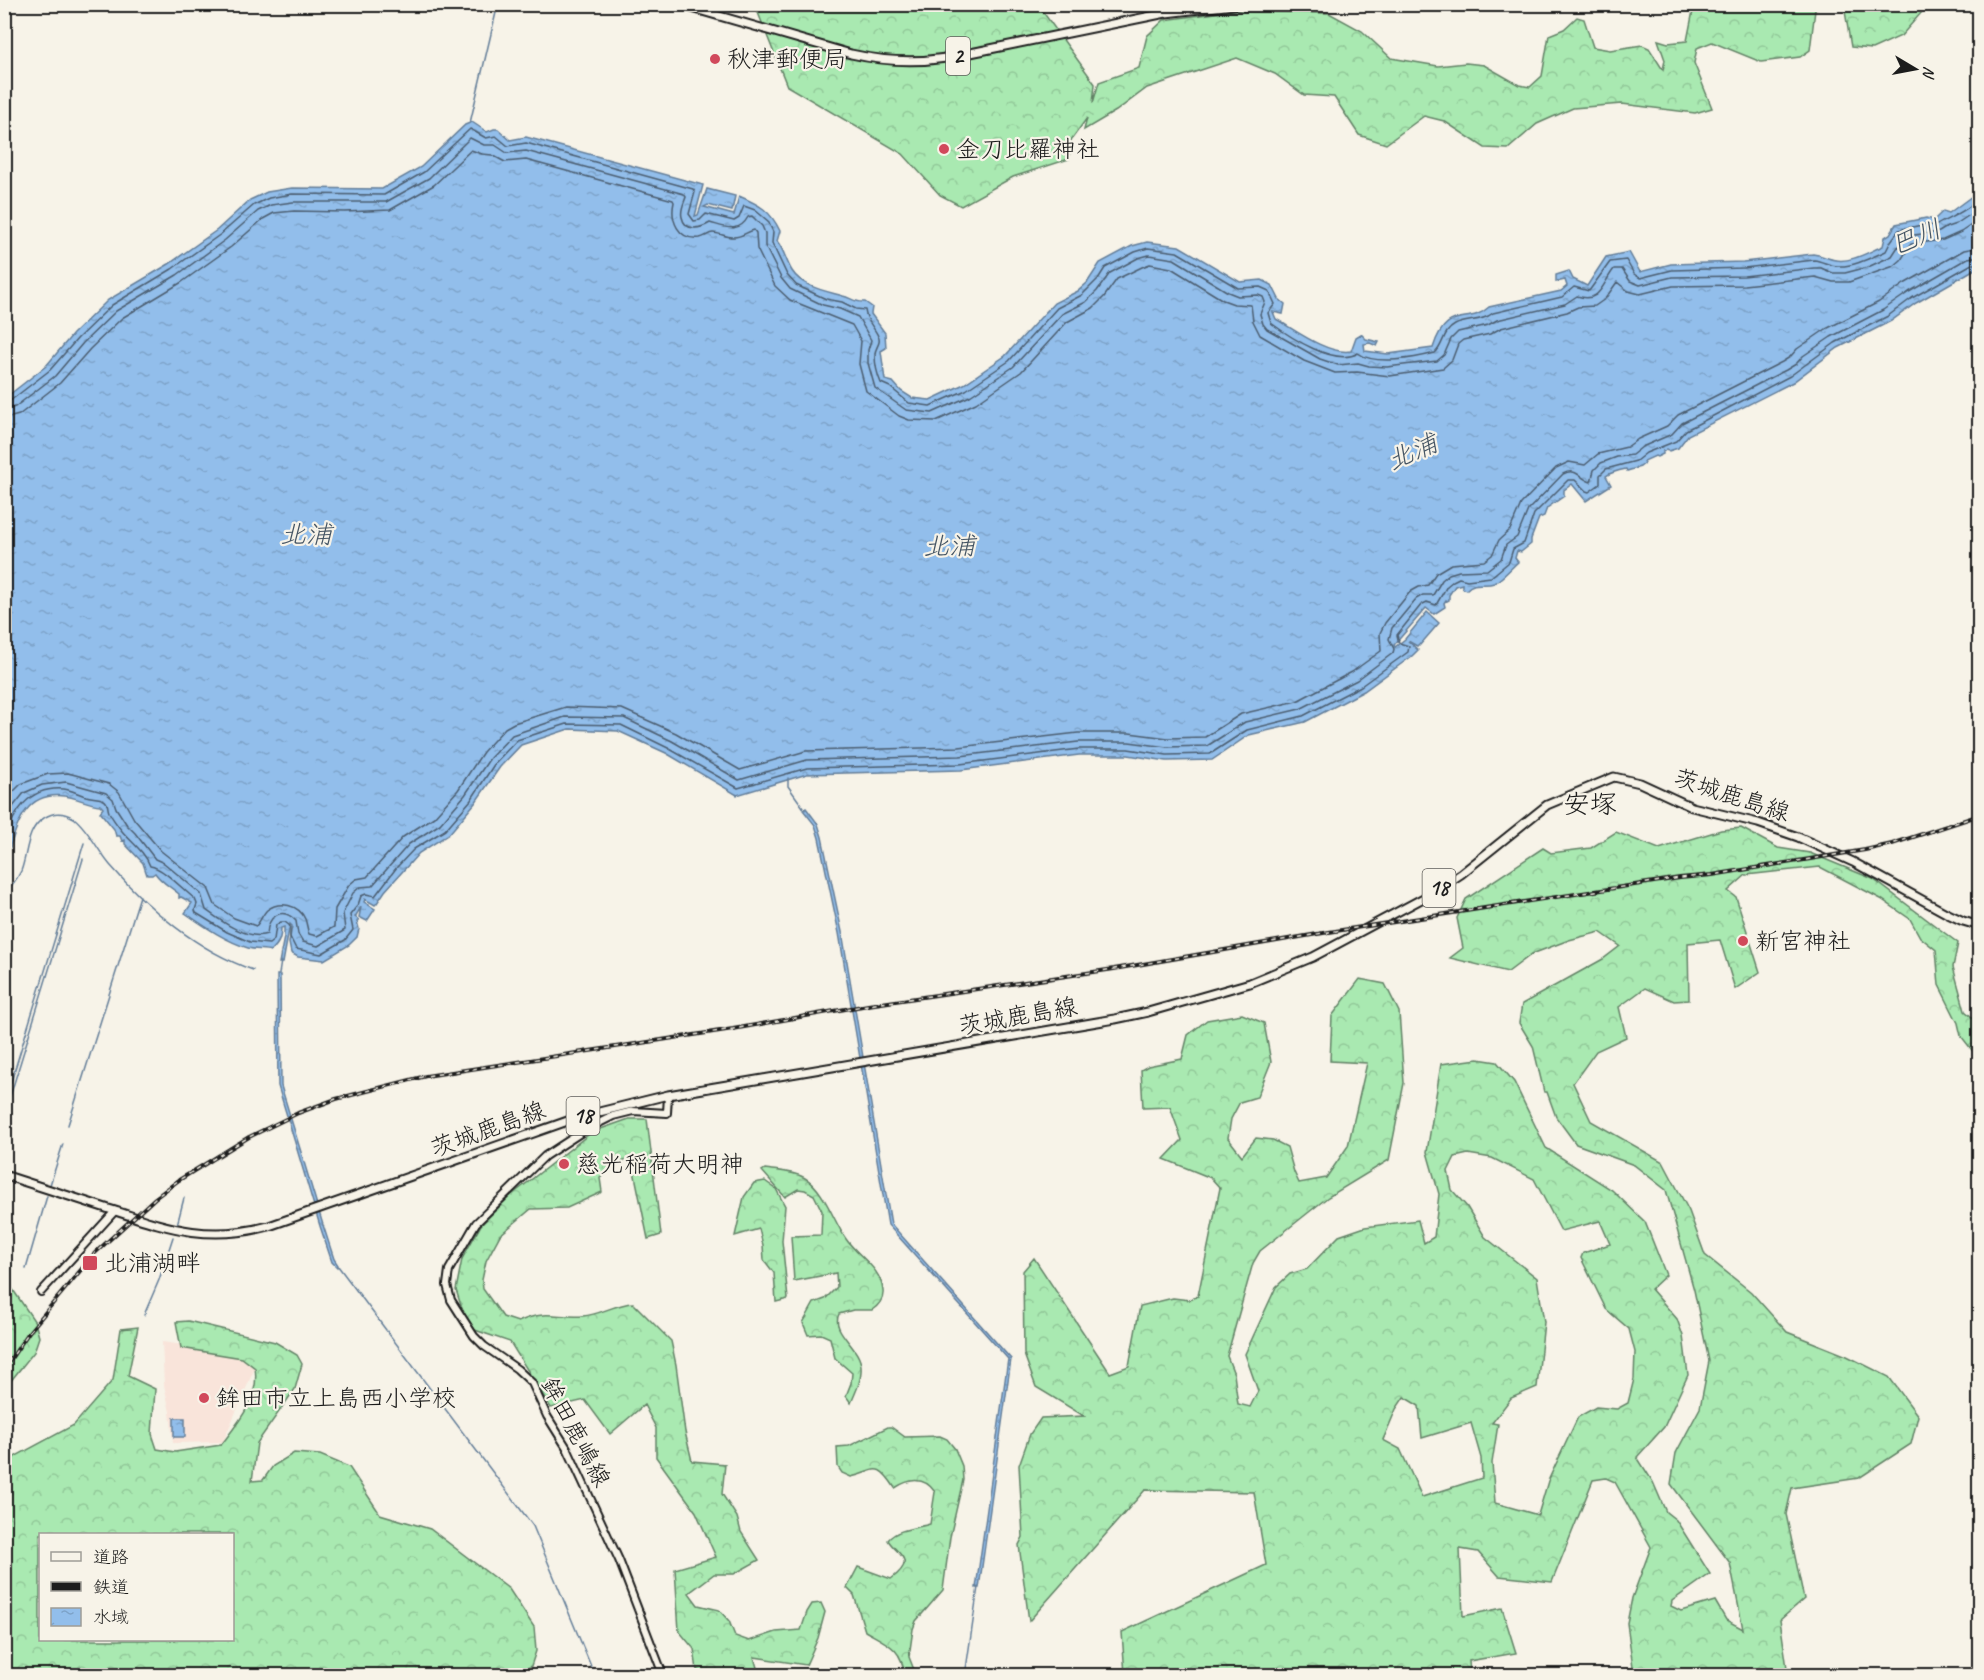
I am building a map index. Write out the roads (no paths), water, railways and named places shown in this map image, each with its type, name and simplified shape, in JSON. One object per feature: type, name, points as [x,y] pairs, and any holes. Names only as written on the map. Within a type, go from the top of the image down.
[{"type":"main road","name":"2","points":[[678,4],[851,54],[879,59],[915,61],[946,58],[1166,13],[1242,4]]},
{"type":"main road","points":[[1374,4],[1563,4]]},
{"type":"main road","name":"茨城鹿島線","points":[[4,1175],[172,1229],[213,1234],[255,1230],[579,1117],[668,1095],[1137,1014],[1240,986],[1272,975],[1331,948],[1429,895],[1461,874],[1547,805],[1614,777],[1640,783],[1692,807],[1758,823],[1798,837],[1853,862],[1946,913],[1980,926]]},
{"type":"main road","name":"鉾田鹿嶋線","points":[[654,1676],[662,1672],[623,1568],[567,1448],[547,1416],[532,1383],[474,1336],[447,1293],[449,1270],[476,1223],[536,1164],[605,1119],[622,1113],[642,1111],[667,1113],[668,1095]]},
{"type":"main road","points":[[579,1117],[585,1130]]},
{"type":"main road","points":[[41,1292],[115,1210]]},
{"type":"water","name":"北浦","points":[[472,122],[487,132],[498,129],[510,140],[526,137],[703,185],[695,216],[698,215],[707,189],[735,196],[732,211],[708,205],[704,207],[734,215],[739,196],[759,205],[768,213],[780,231],[777,241],[796,276],[815,288],[865,302],[872,307],[871,314],[885,333],[886,348],[881,351],[885,380],[893,382],[912,398],[930,400],[964,384],[1005,356],[1054,303],[1078,291],[1087,283],[1100,263],[1132,246],[1147,242],[1179,246],[1240,282],[1262,280],[1272,285],[1279,299],[1285,304],[1283,314],[1273,312],[1276,319],[1322,346],[1351,351],[1356,337],[1361,334],[1366,339],[1379,342],[1377,346],[1370,343],[1364,344],[1365,351],[1388,354],[1433,348],[1445,325],[1458,318],[1473,316],[1489,307],[1561,291],[1567,286],[1565,280],[1556,282],[1556,275],[1569,271],[1573,279],[1587,286],[1606,257],[1629,252],[1640,272],[1671,264],[1743,262],[1813,254],[1836,260],[1854,258],[1883,246],[1885,237],[1890,234],[1896,224],[1926,218],[1934,220],[1943,211],[1949,213],[1972,196],[1979,186],[1979,272],[1975,269],[1916,303],[1891,321],[1838,348],[1793,382],[1688,435],[1678,448],[1669,451],[1667,449],[1663,454],[1644,461],[1645,463],[1640,467],[1627,471],[1624,469],[1606,476],[1611,485],[1586,501],[1572,484],[1564,490],[1564,496],[1547,508],[1544,516],[1539,518],[1531,544],[1521,552],[1517,551],[1515,558],[1518,562],[1501,578],[1490,584],[1473,585],[1466,590],[1462,588],[1462,584],[1455,586],[1449,595],[1449,600],[1444,603],[1445,607],[1434,614],[1426,608],[1394,645],[1395,647],[1405,639],[1427,612],[1439,623],[1420,645],[1417,646],[1408,641],[1418,650],[1412,656],[1364,691],[1305,722],[1249,735],[1212,760],[1167,761],[1128,755],[1079,755],[961,770],[807,774],[737,795],[666,753],[618,731],[569,729],[521,745],[500,767],[475,803],[449,834],[419,853],[375,905],[365,899],[364,902],[375,909],[367,921],[359,917],[361,907],[355,917],[359,920],[357,921],[359,929],[357,937],[349,945],[324,960],[298,957],[291,953],[289,943],[292,926],[290,924],[283,963],[279,963],[284,927],[281,928],[278,943],[271,951],[254,949],[223,937],[185,913],[192,903],[179,898],[179,894],[155,873],[147,875],[143,863],[125,844],[125,840],[122,841],[120,836],[116,836],[114,829],[100,812],[103,808],[100,805],[64,796],[50,796],[38,800],[22,816],[5,862],[5,398],[46,366],[73,334],[108,300],[169,264],[217,230],[250,200],[267,192],[292,188],[382,189],[421,167],[465,125]]},
{"type":"water","points":[[806,808],[818,824],[822,837],[842,932],[891,1224],[1011,1359],[979,1588],[976,1588],[1008,1359],[888,1225],[839,933],[819,838],[815,825],[803,810]]},
{"type":"water","points":[[277,975],[280,975],[281,1086],[337,1267],[332,1262],[320,1226],[278,1086]]},
{"type":"water","points":[[174,1418],[185,1418],[185,1437],[174,1437]]},
{"type":"waterway","points":[[470,123],[498,4]]},
{"type":"waterway","points":[[788,778],[788,786],[805,810]]},
{"type":"waterway","points":[[4,893],[21,871],[34,828],[52,814],[66,814],[79,823],[110,865],[157,913],[213,952],[253,970]]},
{"type":"waterway","points":[[4,1105],[84,843]]},
{"type":"waterway","points":[[4,1116],[83,859]]},
{"type":"waterway","points":[[68,1125],[140,896]]},
{"type":"waterway","points":[[279,974],[281,961]]},
{"type":"waterway","points":[[50,1185],[63,1144]]},
{"type":"waterway","points":[[26,1269],[47,1196]]},
{"type":"waterway","points":[[177,1225],[184,1198]]},
{"type":"waterway","points":[[41,1287],[106,1215]]},
{"type":"waterway","points":[[144,1315],[159,1280],[173,1237]]},
{"type":"waterway","points":[[338,1266],[533,1526],[595,1676]]},
{"type":"waterway","points":[[965,1676],[978,1587]]},
{"type":"railway","points":[[4,1369],[29,1332],[95,1253],[155,1198],[179,1180],[249,1137],[298,1113],[336,1099],[426,1076],[733,1029],[868,1005],[1114,969],[1329,932],[1865,850],[1892,844],[1980,815]]},
{"type":"place","name":"秋津郵便局","points":[[715,59]]},
{"type":"place","name":"金刀比羅神社","points":[[944,149]]},
{"type":"place","name":"新宮神社","points":[[1743,941]]},
{"type":"place","name":"慈光稲荷大明神","points":[[564,1164]]},
{"type":"place","name":"北浦湖畔","points":[[90,1263]]},
{"type":"place","name":"鉾田市立上島西小学校","points":[[204,1398]]},
{"type":"district","name":"安塚","points":[[1590,804]]},
{"type":"water label","name":"巴川","points":[[1916,237]]}]
